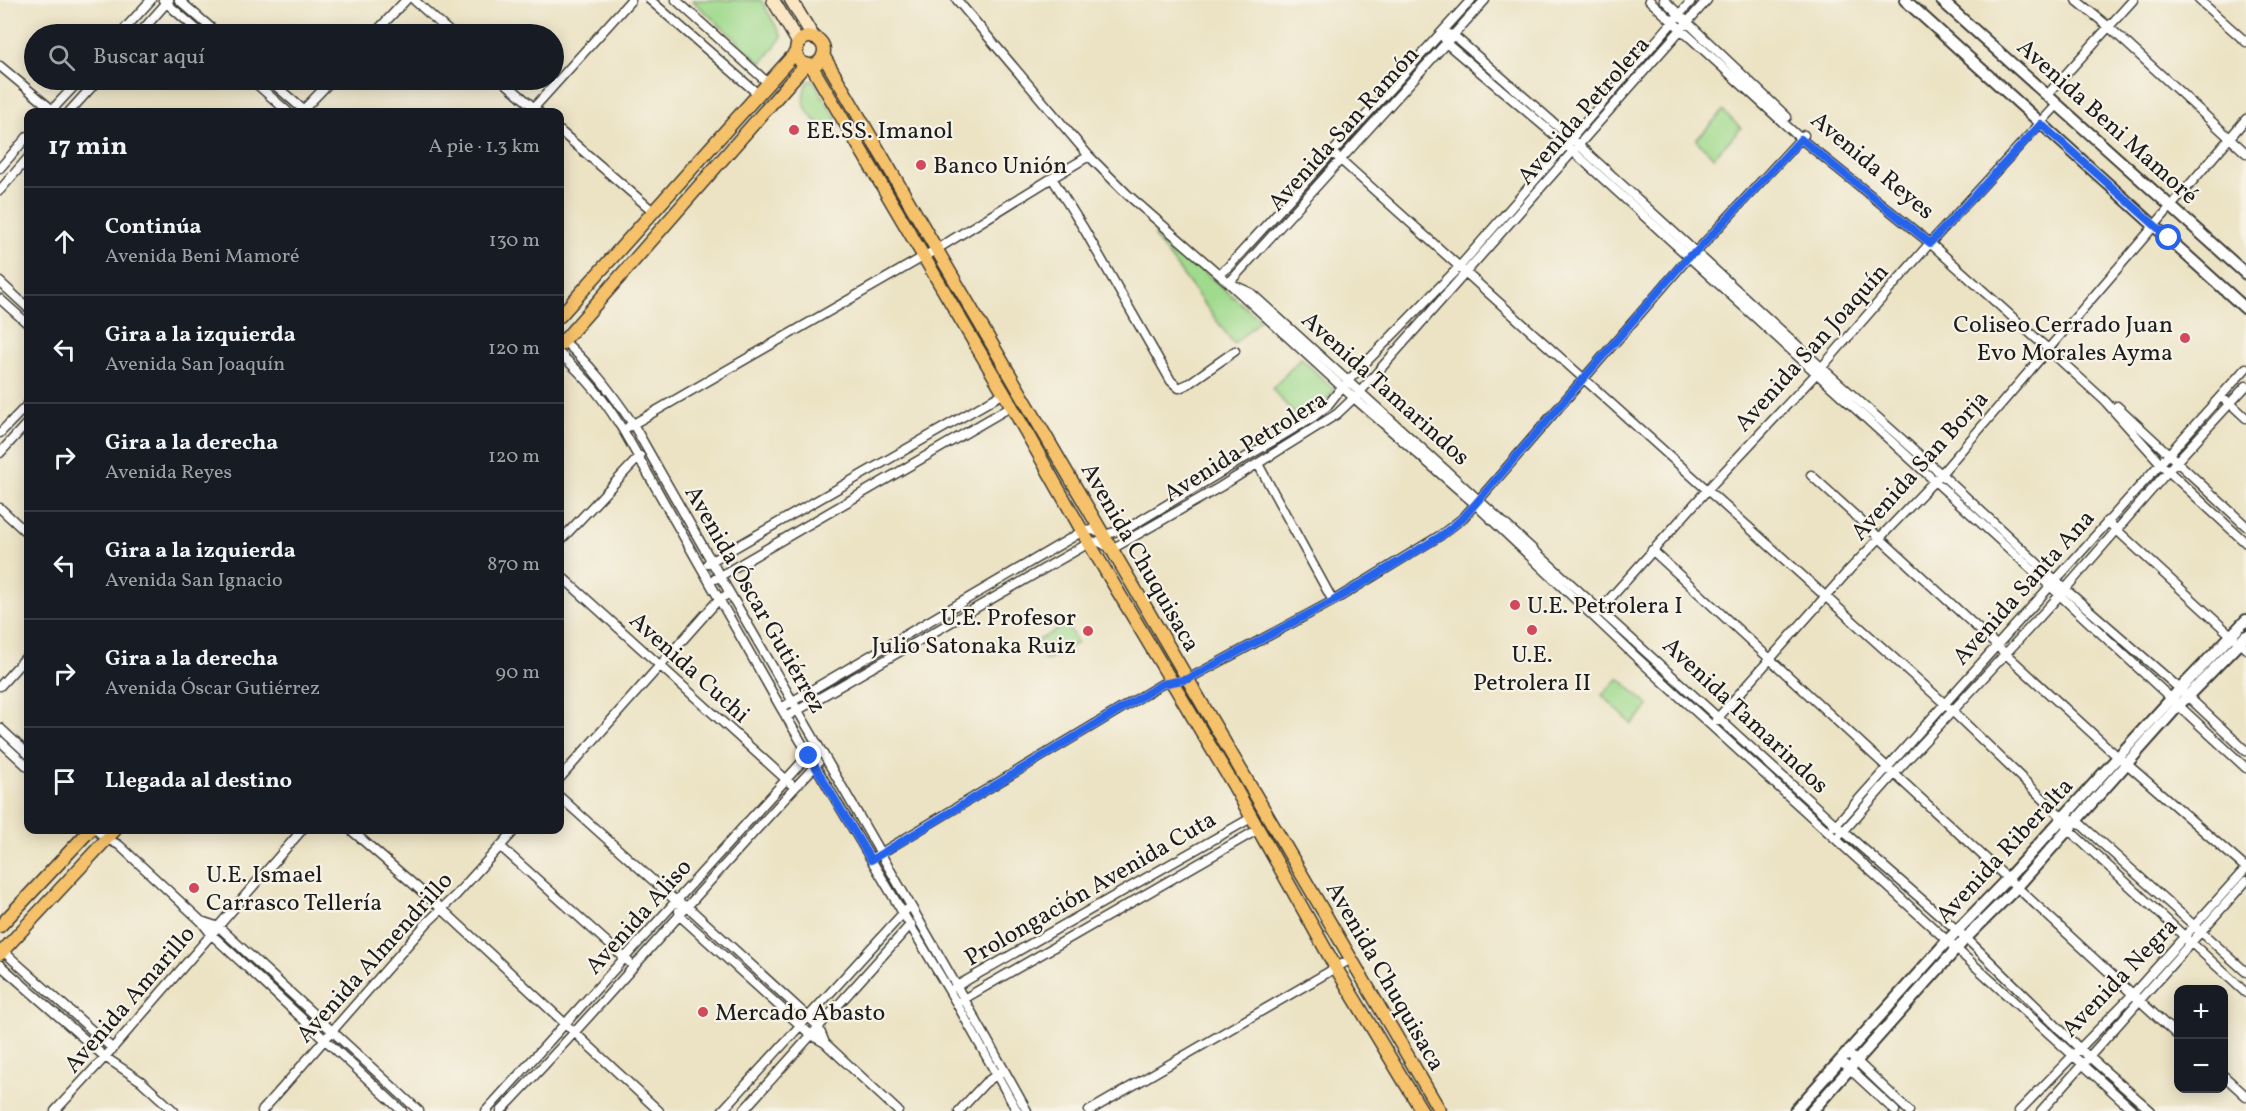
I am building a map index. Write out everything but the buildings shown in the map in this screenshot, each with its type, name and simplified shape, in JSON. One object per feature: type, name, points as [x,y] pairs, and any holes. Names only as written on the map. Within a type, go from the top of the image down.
[{"type":"main road","points":[[773,0],[798,47],[799,59],[809,64]]},
{"type":"main road","points":[[564,338],[809,64],[819,62],[824,55],[821,42],[814,38],[791,0]]},
{"type":"main road","points":[[564,312],[768,83],[805,38],[814,38]]},
{"type":"main road","name":"Avenida Chuquisaca","points":[[824,55],[1437,1106]]},
{"type":"main road","name":"Avenida Chuquisaca","points":[[809,64],[1234,786],[1257,830],[1419,1110]]},
{"type":"main road","points":[[0,926],[86,834]]},
{"type":"main road","points":[[2,953],[114,835]]},
{"type":"street","points":[[129,24],[151,0]]},
{"type":"street","points":[[179,0],[207,24]]},
{"type":"street","points":[[383,24],[406,0]]},
{"type":"street","points":[[414,0],[441,24]]},
{"type":"street","points":[[564,77],[631,0]]},
{"type":"street","points":[[650,0],[758,94]]},
{"type":"street","points":[[676,0],[768,83]]},
{"type":"street","name":"Avenida Tamarindos","points":[[957,0],[1089,156],[1128,195],[1229,283],[1251,292],[1356,395],[1600,609],[1843,832],[1962,935],[2079,1048],[2151,1111]]},
{"type":"street","name":"Avenida San Ramón","points":[[1219,274],[1228,267],[1472,0]]},
{"type":"street","name":"Avenida San Ramón","points":[[1229,283],[1485,0]]},
{"type":"street","name":"Avenida Reyes","points":[[1649,0],[1677,18],[1803,137],[1932,242],[2168,454],[2173,456],[2176,462],[2246,526]]},
{"type":"street","name":"Avenida Reyes","points":[[1664,0],[1677,18]]},
{"type":"street","name":"Avenida Petrolera","points":[[1112,549],[1225,484],[1337,414],[1356,395],[1463,269],[1568,141],[1692,0]]},
{"type":"street","name":"Avenida Petrolera","points":[[1083,531],[1093,530],[1104,535],[1128,528],[1313,417],[1327,406],[1345,384],[1463,269],[1707,0]]},
{"type":"street","name":"Avenida Beni Mamoré","points":[[1905,0],[2246,309]]},
{"type":"street","name":"Avenida Beni Mamoré","points":[[1941,0],[2246,274]]},
{"type":"street","points":[[2076,0],[2109,27],[2246,153]]},
{"type":"street","points":[[2047,95],[2133,0]]},
{"type":"street","points":[[2199,0],[2246,42]]},
{"type":"street","points":[[147,24],[167,1],[191,24]]},
{"type":"street","points":[[1568,141],[1446,43],[1443,33],[1453,35],[1819,370],[1934,481],[2053,583]]},
{"type":"street","points":[[0,66],[24,87]]},
{"type":"street","points":[[28,90],[48,108]]},
{"type":"street","points":[[56,108],[72,90]]},
{"type":"street","points":[[73,108],[90,90]]},
{"type":"street","points":[[263,90],[284,108]]},
{"type":"street","points":[[280,90],[299,108]]},
{"type":"street","points":[[307,108],[323,90]]},
{"type":"street","points":[[512,90],[531,108]]},
{"type":"street","points":[[537,108],[552,90]]},
{"type":"street","name":"Avenida San Joaquín","points":[[1593,617],[2057,105]]},
{"type":"street","name":"Avenida San Borja","points":[[1712,725],[1826,597],[1941,474],[2246,119]]},
{"type":"street","points":[[564,134],[654,212]]},
{"type":"street","points":[[871,860],[1162,684],[1188,679],[1333,601],[1441,536],[1464,517],[1582,378],[1692,254],[1803,137]]},
{"type":"street","points":[[0,168],[24,141]]},
{"type":"street","points":[[1333,153],[1953,711],[2063,818],[2069,830],[2246,993]]},
{"type":"street","points":[[623,430],[924,257],[1089,156]]},
{"type":"street","points":[[0,190],[24,163]]},
{"type":"street","points":[[1052,178],[1084,229],[1171,381],[1179,388],[1188,384],[1234,351]]},
{"type":"street","points":[[0,282],[24,304]]},
{"type":"street","points":[[0,299],[24,320]]},
{"type":"street","name":"Avenida Óscar Gutiérrez","points":[[564,344],[588,364],[609,388],[633,424],[729,594],[965,999],[1027,1111]]},
{"type":"street","name":"Avenida Reyes","points":[[2050,347],[2105,401],[2164,467],[2246,543]]},
{"type":"street","name":"Avenida Óscar Gutiérrez","points":[[564,357],[602,395],[786,717],[957,1004],[1017,1111]]},
{"type":"street","name":"Avenida Santa Ana","points":[[1833,836],[1843,832],[1945,704],[2246,368]]},
{"type":"street","points":[[1819,370],[1941,474],[2175,703],[2246,768]]},
{"type":"street","name":"Avenida Santa Ana","points":[[1833,836],[1836,825],[1953,711],[2246,386]]},
{"type":"street","points":[[701,567],[1004,393]]},
{"type":"street","points":[[2220,397],[2246,418]]},
{"type":"street","points":[[710,583],[1012,406]]},
{"type":"street","points":[[0,433],[24,408]]},
{"type":"street","points":[[0,453],[24,426]]},
{"type":"street","points":[[564,537],[647,449]]},
{"type":"street","points":[[1258,464],[1333,601]]},
{"type":"street","points":[[1219,472],[1225,484]]},
{"type":"street","points":[[1811,475],[2123,760],[2246,868]]},
{"type":"street","name":"Avenida Tamarindos","points":[[1477,501],[1593,617],[2134,1111]]},
{"type":"street","points":[[0,508],[24,530]]},
{"type":"street","points":[[2107,521],[2241,641]]},
{"type":"street","points":[[781,708],[1083,531]]},
{"type":"street","points":[[786,717],[1089,543],[1099,542],[1112,549]]},
{"type":"street","points":[[1653,550],[1770,661],[2174,1032]]},
{"type":"street","name":"Avenida Cuchi","points":[[564,579],[790,784]]},
{"type":"street","points":[[2062,592],[2180,689],[2246,750]]},
{"type":"street","points":[[564,773],[719,599],[729,594]]},
{"type":"street","name":"Avenida Riberalta","points":[[2175,703],[2188,697],[2241,641],[2246,620]]},
{"type":"street","name":"Avenida Riberalta","points":[[1795,1111],[1849,1061],[1958,949],[1962,935],[2008,878],[2175,703],[2180,689],[2241,641]]},
{"type":"street","points":[[0,686],[24,659]]},
{"type":"street","points":[[0,728],[24,750]]},
{"type":"street","points":[[0,741],[24,763]]},
{"type":"street","name":"Avenida Aliso","points":[[501,1111],[688,907],[790,784],[817,745]]},
{"type":"street","name":"Avenida Aliso","points":[[486,1111],[677,902],[790,784],[815,766],[824,756]]},
{"type":"street","name":"Avenida Riberalta","points":[[1812,1111],[1849,1061],[1948,940],[1962,935],[2017,886],[2069,830],[2123,760]]},
{"type":"street","points":[[1234,786],[1247,779]]},
{"type":"street","points":[[564,801],[677,902],[688,907],[818,1026],[825,1043]]},
{"type":"street","name":"Prolongación Avenida Cuta","points":[[949,991],[1251,818]]},
{"type":"street","points":[[2063,818],[2076,820],[2246,972]]},
{"type":"street","name":"Prolongación Avenida Cuta","points":[[957,1004],[1257,830]]},
{"type":"street","name":"Avenida Amarillo","points":[[55,1111],[113,1049],[299,834]]},
{"type":"street","points":[[356,834],[567,1023],[659,1111]]},
{"type":"street","name":"Avenida Almendrillo","points":[[262,1111],[511,834]]},
{"type":"street","points":[[114,835],[201,921],[212,935],[402,1111]]},
{"type":"street","points":[[500,846],[633,966]]},
{"type":"street","name":"Avenida Negra","points":[[2041,1111],[2140,1002],[2246,868]]},
{"type":"street","name":"Avenida Negra","points":[[2198,928],[2246,880]]},
{"type":"street","points":[[677,902],[680,916],[811,1035],[825,1043],[898,1111]]},
{"type":"street","points":[[722,1111],[902,913],[911,906]]},
{"type":"street","points":[[743,1111],[909,926],[919,920]]},
{"type":"street","points":[[201,921],[219,927],[419,1111]]},
{"type":"street","name":"Avenida Negra","points":[[2019,1111],[2071,1055],[2188,940]]},
{"type":"street","points":[[2,953],[113,1049]]},
{"type":"street","points":[[1089,1111],[1351,959]]},
{"type":"street","points":[[0,964],[105,1057],[141,1081],[174,1111]]},
{"type":"street","points":[[1849,1061],[1895,1111]]},
{"type":"street","points":[[1849,1061],[1909,1111]]},
{"type":"street","points":[[959,1111],[985,1083],[1004,1070]]},
{"type":"street","points":[[2228,1080],[2246,1096]]},
{"type":"street","points":[[1419,1110],[1437,1106]]},
{"type":"green space","points":[[692,0],[761,0],[782,37],[762,63]]},
{"type":"green space","points":[[811,80],[840,125],[831,127],[822,125],[809,113],[804,95],[805,87]]},
{"type":"green space","points":[[1723,111],[1741,128],[1714,157],[1696,140]]},
{"type":"green space","points":[[1158,232],[1260,320],[1234,344],[1154,236]]},
{"type":"green space","points":[[1301,358],[1334,390],[1323,404],[1300,420],[1272,389]]},
{"type":"green space","points":[[1067,624],[1077,643],[1046,661],[1035,642]]},
{"type":"green space","points":[[1619,678],[1649,706],[1632,724],[1602,695]]},
{"type":"place","name":"EE.SS. Imanol","points":[[794,130]]},
{"type":"place","name":"Banco Unión","points":[[921,165]]},
{"type":"place","name":"Coliseo Cerrado Juan Evo Morales Ayma","points":[[2185,338]]},
{"type":"place","name":"U.E. Petrolera I","points":[[1515,605]]},
{"type":"place","name":"U.E. Petrolera II","points":[[1532,630]]},
{"type":"place","name":"U.E. Profesor Julio Satonaka Ruiz","points":[[1088,631]]},
{"type":"place","name":"U.E. Ismael Carrasco Tellería","points":[[194,888]]},
{"type":"place","name":"Mercado Abasto","points":[[703,1012]]},
{"type":"route","points":[[809,756],[871,860],[1162,684],[1188,679],[1333,601],[1441,536],[1464,517],[1689,256],[1696,252],[1801,139],[1930,243],[2041,124],[2169,238]]}]
